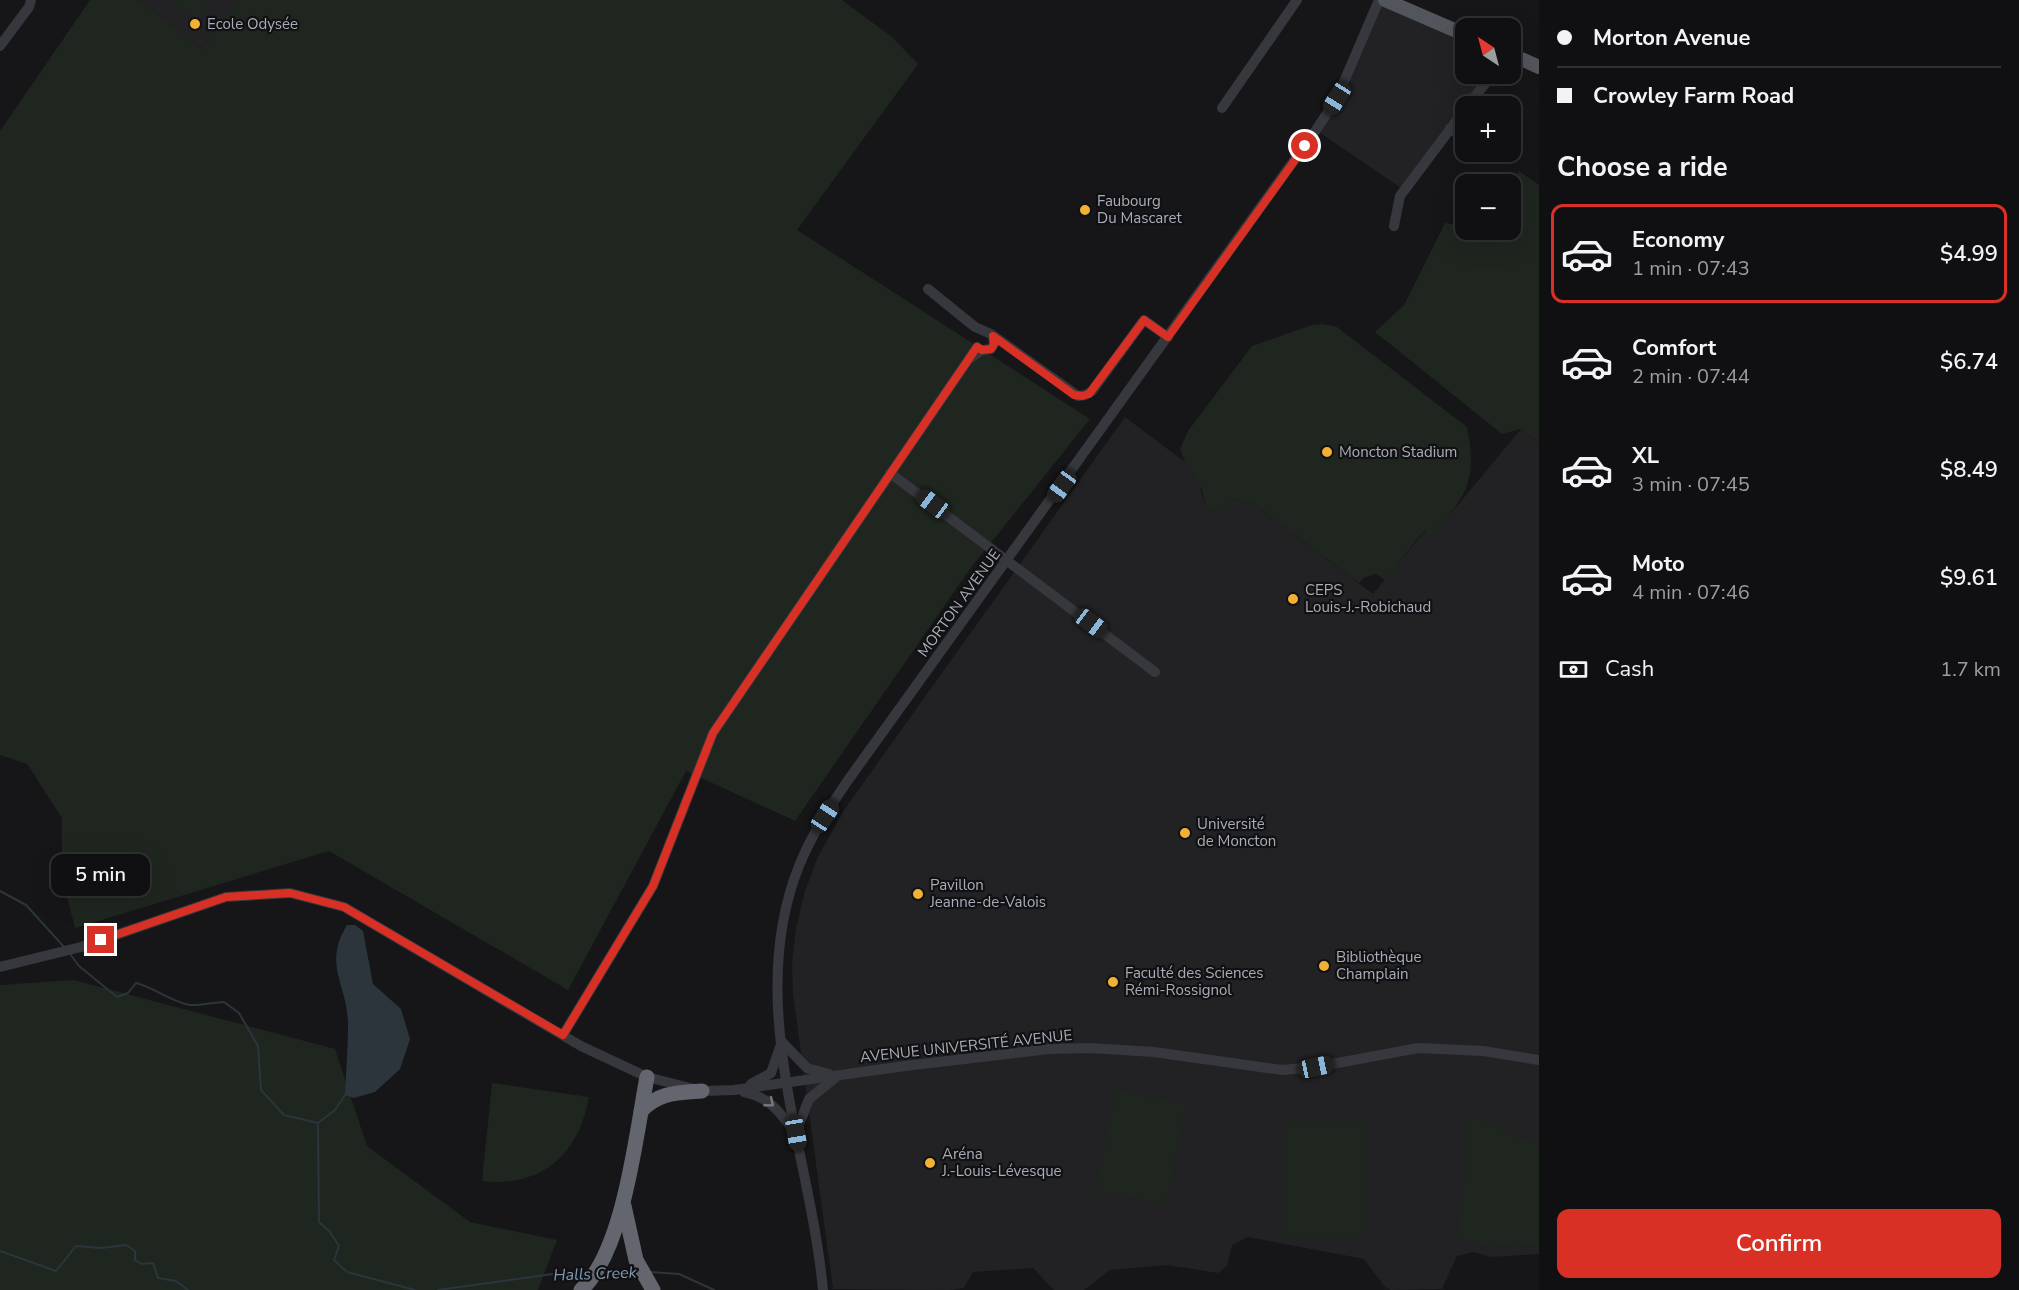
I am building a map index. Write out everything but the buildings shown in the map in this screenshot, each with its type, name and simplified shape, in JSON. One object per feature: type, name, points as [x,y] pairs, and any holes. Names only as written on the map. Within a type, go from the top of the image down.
[{"type":"highway","points":[[584,1287],[604,1258],[623,1200],[647,1077]]},
{"type":"highway","points":[[641,1111],[651,1100],[664,1094],[702,1091]]},
{"type":"highway","points":[[623,1200],[627,1231],[636,1260],[651,1288]]},
{"type":"main road","points":[[1385,0],[1455,30]]},
{"type":"main road","points":[[1521,59],[1539,67]]},
{"type":"street","points":[[0,46],[29,7],[31,0]]},
{"type":"street","points":[[1222,108],[1297,0]]},
{"type":"street","name":"MORTON AVENUE","points":[[822,1287],[781,1041],[777,960],[782,927],[798,867],[814,832],[846,783],[1009,560],[1294,162],[1337,98],[1379,0]]},
{"type":"street","points":[[1475,96],[1485,84]]},
{"type":"street","points":[[1394,226],[1400,195],[1455,121]]},
{"type":"street","points":[[1450,128],[1455,132]]},
{"type":"street","points":[[928,290],[985,339],[1074,395],[1082,396],[1092,391],[1144,320],[1168,337]]},
{"type":"street","points":[[563,1035],[653,886],[713,733],[890,473],[985,339]]},
{"type":"street","points":[[890,473],[1009,560],[1155,672]]},
{"type":"street","points":[[0,966],[81,947],[226,897],[290,893],[344,907],[563,1035],[647,1077],[702,1091],[734,1090],[760,1095],[771,1102],[796,1133]]},
{"type":"street","points":[[781,1041],[807,1068],[838,1075]]},
{"type":"street","points":[[734,1090],[762,1080],[771,1073],[781,1041]]},
{"type":"street","name":"AVENUE UNIVERSITÉ AVENUE","points":[[734,1090],[1016,1053],[1089,1048],[1154,1052],[1282,1070],[1316,1067],[1418,1048],[1483,1051],[1539,1060]]},
{"type":"street","points":[[796,1133],[809,1099],[838,1075]]},
{"type":"shaded area","points":[[90,0],[139,0],[202,49],[239,0],[842,0],[892,37],[918,64],[797,230],[1090,419],[970,569],[795,821],[686,771],[568,990],[329,851],[75,928],[62,877],[62,818],[27,764],[0,755],[0,131]]},
{"type":"shaded area","name":"Ecole Odysée","points":[[139,0],[239,0],[202,49]]},
{"type":"shaded area","points":[[169,0],[212,0],[197,21]]},
{"type":"shaded area","points":[[1379,0],[1455,31],[1455,84],[1485,84],[1476,96],[1455,96],[1455,124],[1404,190],[1316,130]]},
{"type":"shaded area","points":[[1519,171],[1539,185],[1539,443],[1521,429],[1502,434],[1375,332],[1404,305],[1445,223],[1455,224],[1455,240],[1521,240],[1521,174],[1517,174]]},
{"type":"shaded area","name":"Moncton Stadium","points":[[1323,324],[1337,327],[1467,427],[1471,462],[1470,475],[1461,498],[1433,536],[1425,530],[1385,580],[1376,574],[1363,578],[1359,583],[1250,501],[1235,499],[1219,516],[1205,505],[1202,490],[1180,449],[1188,431],[1252,346],[1312,325]]},
{"type":"shaded area","name":"Université de Moncton","points":[[1125,417],[1185,462],[1199,484],[1205,505],[1218,515],[1235,499],[1250,501],[1373,594],[1426,530],[1433,535],[1521,429],[1539,443],[1539,1254],[1491,1257],[1473,1252],[1457,1256],[1442,1289],[1391,1290],[1385,1287],[1364,1259],[1248,1237],[1232,1245],[1227,1266],[1218,1273],[1167,1265],[1110,1270],[1084,1290],[1054,1290],[1033,1268],[973,1272],[964,1288],[950,1290],[833,1289],[793,994],[792,964],[796,928],[805,891],[818,857],[844,810]]},
{"type":"shaded area","points":[[347,925],[355,925],[363,931],[373,984],[401,1009],[410,1039],[400,1069],[375,1092],[354,1098],[345,1095],[348,1025],[336,964],[340,939]]},
{"type":"shaded area","points":[[74,980],[335,1049],[367,1146],[470,1222],[557,1240],[538,1290],[0,1290],[0,985]]},
{"type":"shaded area","points":[[492,1083],[589,1097],[584,1117],[567,1150],[540,1173],[523,1179],[503,1182],[482,1181]]},
{"type":"shaded area","points":[[1116,1090],[1186,1104],[1166,1204],[1096,1190]]},
{"type":"shaded area","points":[[1476,1115],[1521,1138],[1539,1143],[1539,1245],[1493,1246],[1457,1240],[1466,1170],[1465,1124]]},
{"type":"shaded area","points":[[1286,1121],[1364,1121],[1363,1237],[1286,1237]]},
{"type":"waterway","points":[[0,891],[26,905],[65,948]]},
{"type":"waterway","points":[[70,954],[79,966],[117,997],[128,993],[136,983],[190,1005],[224,1002],[239,1013],[258,1046],[261,1090],[284,1115],[318,1123]]},
{"type":"waterway","points":[[318,1123],[335,1110],[345,1095]]},
{"type":"waterway","points":[[318,1123],[319,1222],[330,1232],[339,1246],[334,1260],[347,1272],[415,1290]]},
{"type":"waterway","points":[[0,1251],[56,1271],[76,1246],[101,1248],[126,1245],[135,1251],[135,1260],[142,1264],[153,1263],[158,1278],[176,1281],[188,1290]]},
{"type":"waterway","name":"Halls Creek","points":[[602,1271],[635,1271]]},
{"type":"waterway","name":"Halls Creek","points":[[438,1290],[553,1274],[587,1272]]},
{"type":"waterway","name":"Halls Creek","points":[[650,1272],[679,1274],[714,1290]]},
{"type":"place","name":"Ecole Odysée","points":[[195,24]]},
{"type":"place","name":"Faubourg Du Mascaret","points":[[1085,210]]},
{"type":"place","name":"Moncton Stadium","points":[[1327,452]]},
{"type":"place","name":"CEPS Louis-J.-Robichaud","points":[[1293,599]]},
{"type":"place","name":"Université de Moncton","points":[[1185,833]]},
{"type":"place","name":"Pavillon Jeanne-de-Valois","points":[[918,894]]},
{"type":"place","name":"Bibliothèque Champlain","points":[[1324,966]]},
{"type":"place","name":"Faculté des Sciences Rémi-Rossignol","points":[[1113,982]]},
{"type":"place","name":"Aréna J.-Louis-Lévesque","points":[[930,1163]]},
{"type":"route","points":[[101,940],[226,897],[258,893],[290,893],[344,907],[563,1035],[653,886],[713,733],[977,347],[985,351],[991,349],[994,344],[993,336],[1074,395],[1089,394],[1144,320],[1168,337],[1305,146]]}]
